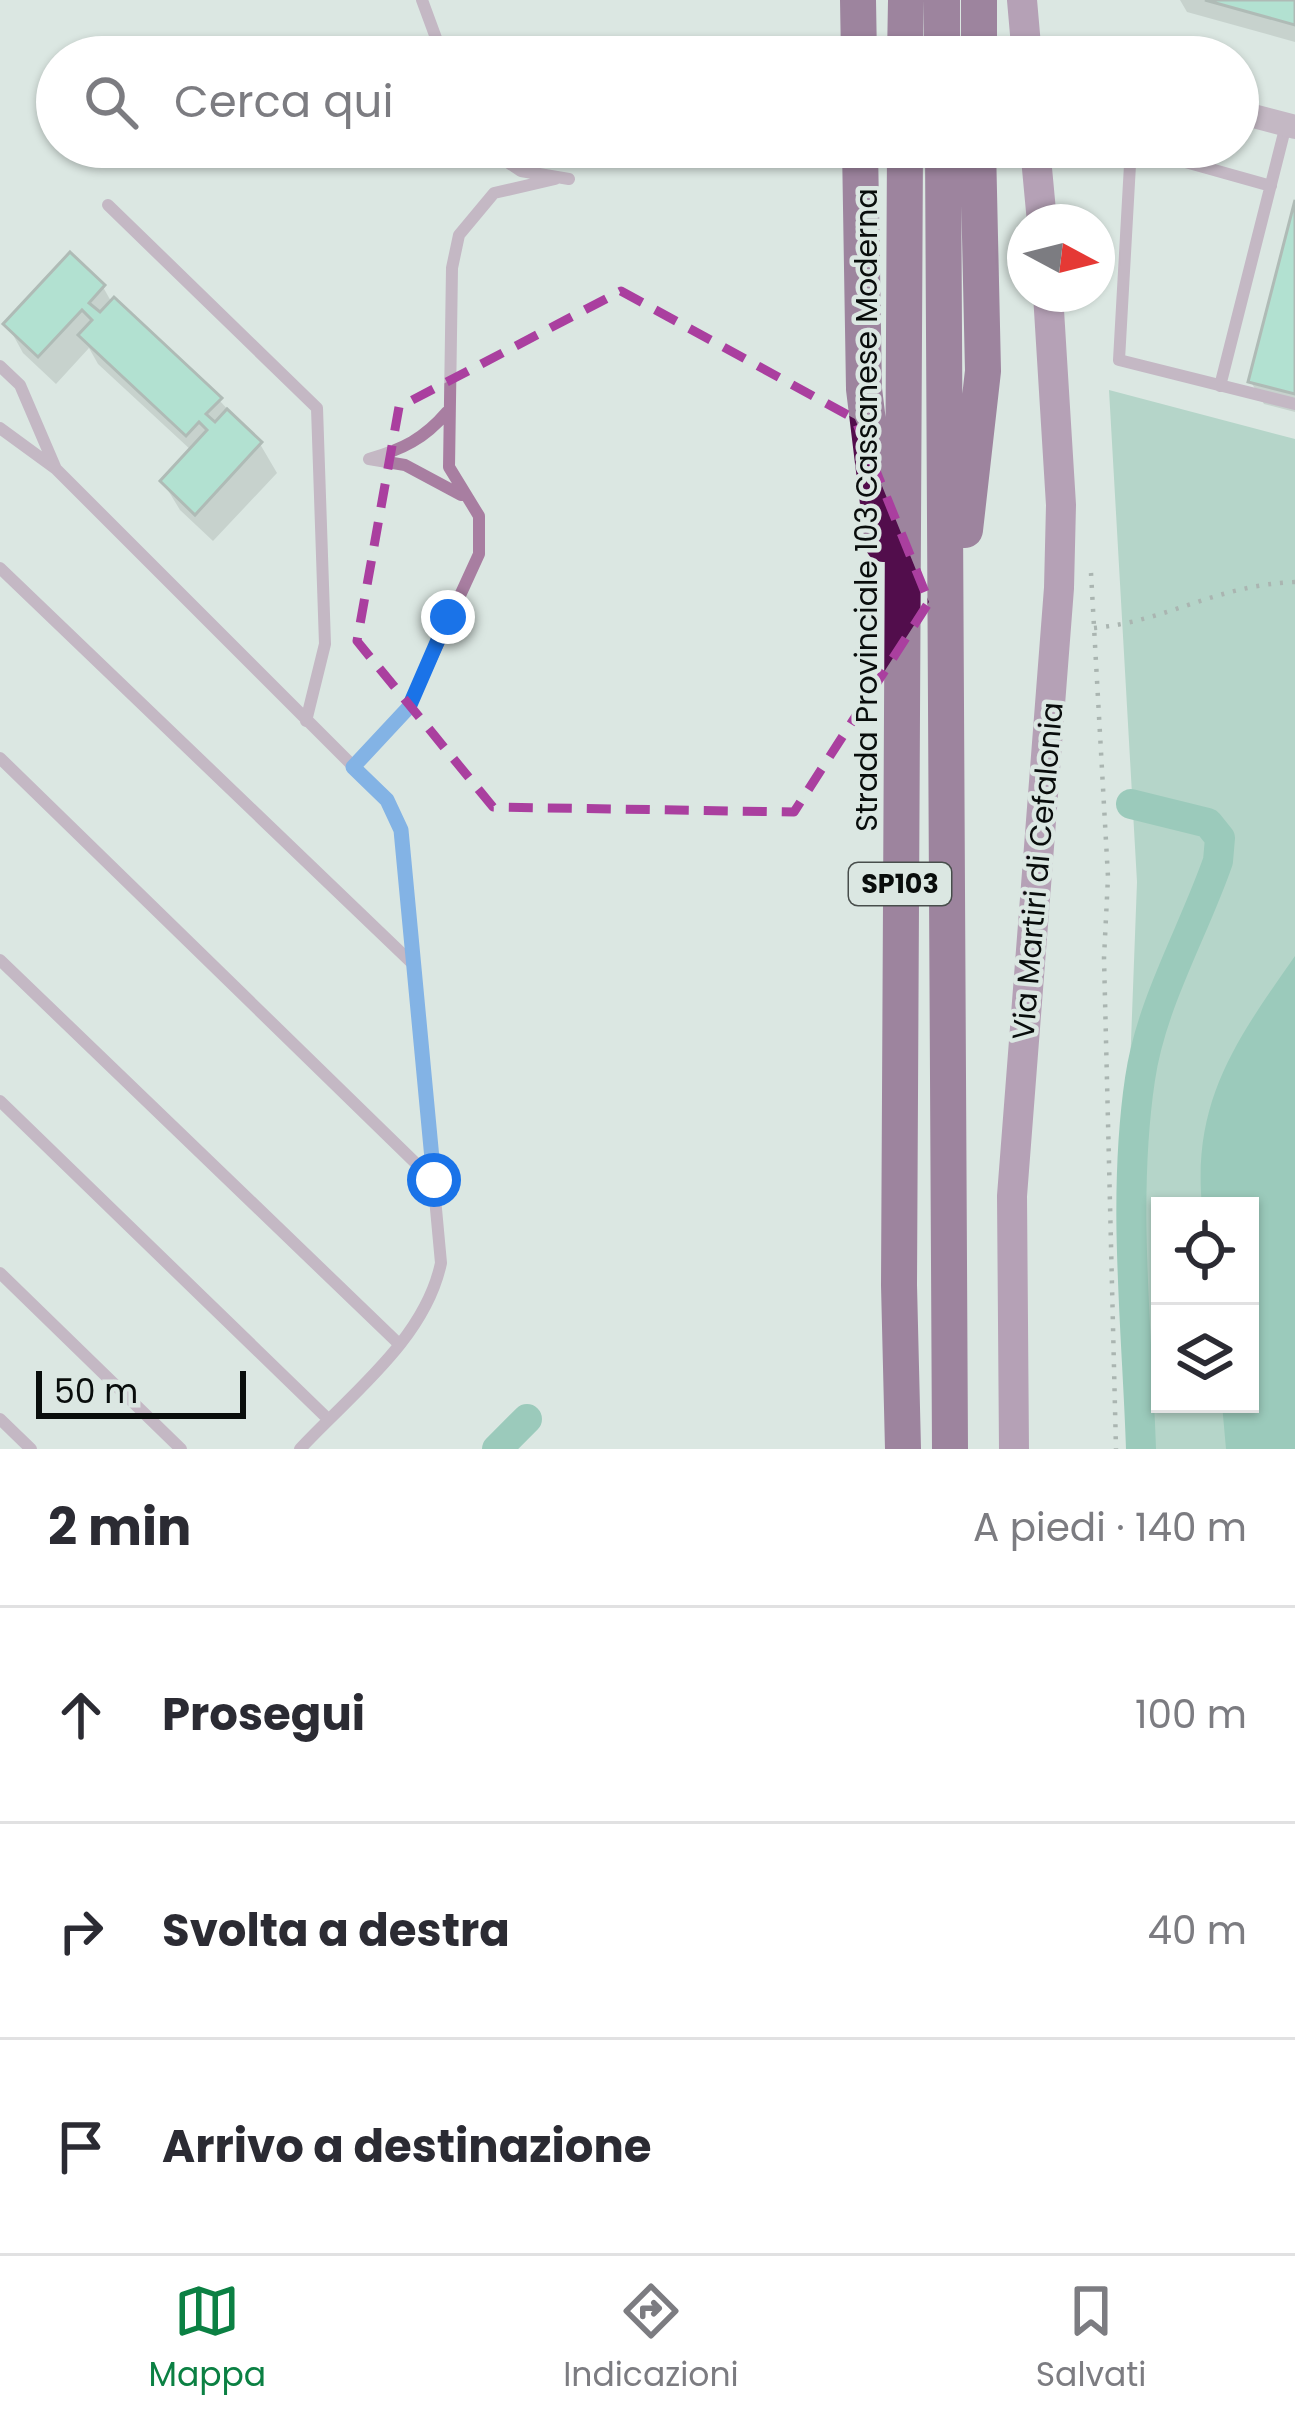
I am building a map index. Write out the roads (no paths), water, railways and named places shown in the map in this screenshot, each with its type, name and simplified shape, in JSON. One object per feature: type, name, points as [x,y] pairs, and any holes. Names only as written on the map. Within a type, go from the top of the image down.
[{"type":"highway","points":[[858,0],[859,36]]},
{"type":"highway","points":[[905,36],[906,0]]},
{"type":"highway","points":[[942,0],[942,36]]},
{"type":"highway","points":[[979,0],[979,36]]},
{"type":"highway","name":"SP103","points":[[860,168],[863,389],[900,682]]},
{"type":"highway","name":"Strada Provinciale 103 Cassanese Moderna","points":[[903,1449],[900,682],[905,168]]},
{"type":"highway","name":"SP103","points":[[943,168],[950,1449]]},
{"type":"highway","name":"SP103","points":[[947,682],[983,370],[978,168]]},
{"type":"street","points":[[1022,0],[1025,36]]},
{"type":"street","points":[[1259,117],[1291,125]]},
{"type":"street","points":[[1037,168],[1040,204]]},
{"type":"street","name":"Via Martiri di Cefalonia","points":[[1014,1449],[1012,1196],[1059,611],[1061,505],[1049,312]]},
{"type":"lane","points":[[422,0],[435,36]]},
{"type":"lane","points":[[1220,386],[1291,125]]},
{"type":"lane","points":[[353,767],[409,707],[479,554],[479,516],[449,466],[452,268],[459,235],[494,193],[562,179],[518,168]]},
{"type":"lane","points":[[1131,168],[1119,360],[1295,404]]},
{"type":"lane","points":[[1207,168],[1271,186]]},
{"type":"lane","points":[[108,205],[317,408],[325,644],[306,721]]},
{"type":"lane","points":[[0,367],[20,385],[56,469]]},
{"type":"lane","points":[[447,412],[416,442],[369,459],[405,466],[467,499]]},
{"type":"lane","points":[[0,428],[56,469],[387,800],[401,830],[441,1263],[435,1294],[399,1344],[300,1449]]},
{"type":"lane","points":[[0,568],[415,966]]},
{"type":"lane","points":[[0,758],[434,1180]]},
{"type":"lane","points":[[0,960],[399,1344]]},
{"type":"lane","points":[[0,1101],[328,1419]]},
{"type":"lane","points":[[0,1273],[182,1449]]},
{"type":"lane","points":[[0,1419],[31,1449]]},
{"type":"waterway","points":[[1131,804],[1208,823],[1220,838],[1218,861],[1153,1023],[1140,1079],[1131,1217],[1141,1449]]},
{"type":"waterway","points":[[497,1449],[527,1419]]}]
